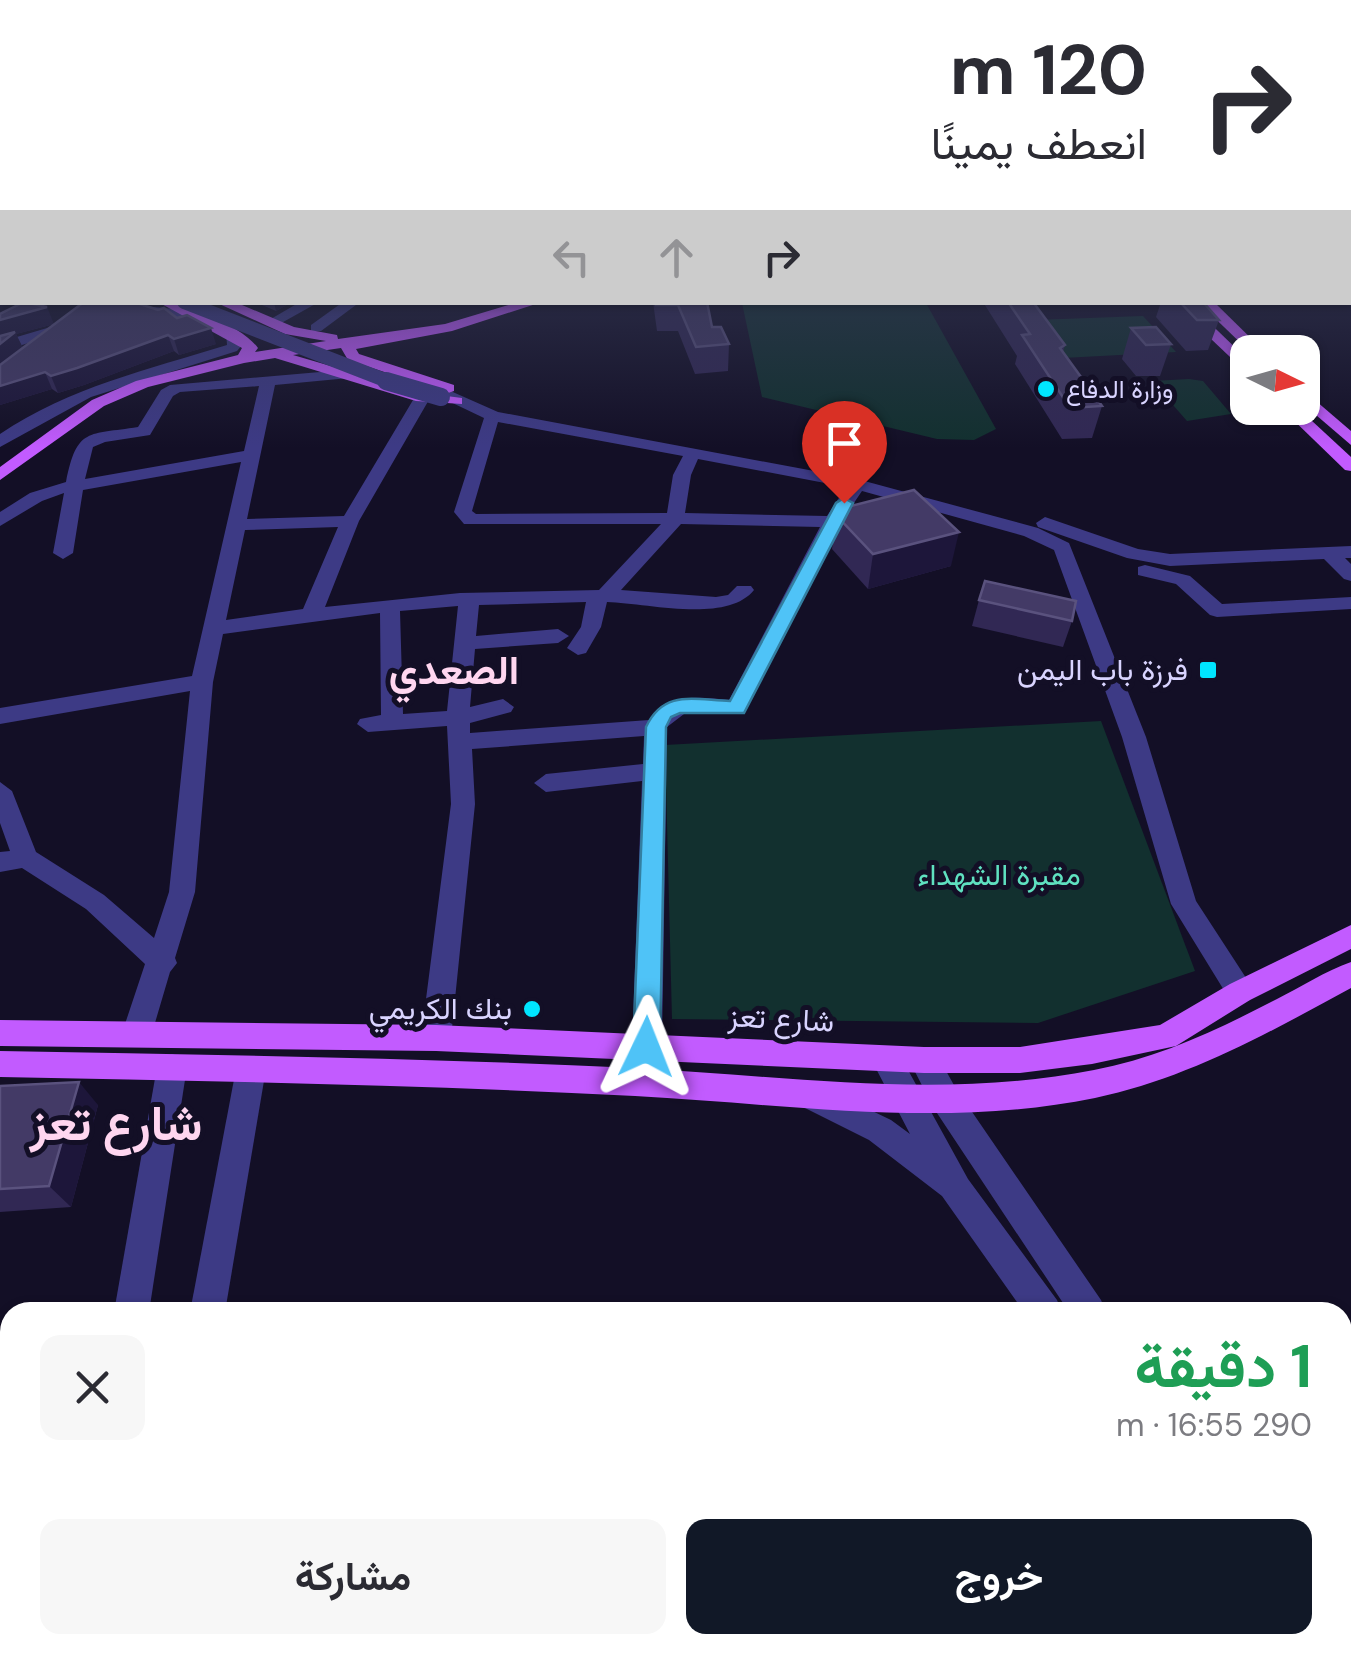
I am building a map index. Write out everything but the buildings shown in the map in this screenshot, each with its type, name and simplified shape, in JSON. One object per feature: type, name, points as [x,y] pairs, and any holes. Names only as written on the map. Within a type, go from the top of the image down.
[{"type":"main road","points":[[236,305],[302,333],[356,341]]},
{"type":"main road","points":[[0,476],[98,403],[166,376],[243,358],[432,332],[526,305]]},
{"type":"main road","points":[[1182,305],[1230,351]]},
{"type":"main road","points":[[1209,305],[1240,335]]},
{"type":"main road","points":[[189,306],[248,345],[243,358]]},
{"type":"main road","points":[[272,354],[343,375],[448,398],[445,386],[353,357],[348,348],[356,341]]},
{"type":"main road","points":[[1320,411],[1351,440]]},
{"type":"main road","points":[[1307,425],[1351,466]]},
{"type":"main road","points":[[0,455],[44,432],[63,429]]},
{"type":"main road","name":"شارع تعز","points":[[0,1033],[436,1038],[886,1059],[1020,1060],[1092,1052],[1166,1036],[1240,992],[1351,936]]},
{"type":"main road","points":[[0,1064],[470,1075],[906,1099],[1033,1094],[1096,1084],[1182,1061],[1351,974]]},
{"type":"street","points":[[121,305],[154,313],[189,306],[362,374],[448,398],[850,473],[979,503],[1134,554],[1170,560],[1351,552]]},
{"type":"street","points":[[271,323],[306,305]]},
{"type":"street","points":[[316,328],[348,305]]},
{"type":"street","points":[[0,346],[70,322],[26,358]]},
{"type":"street","points":[[0,442],[47,410],[94,387],[232,348],[235,345],[231,334]]},
{"type":"street","points":[[63,553],[83,446],[100,437],[144,431],[170,390],[343,375]]},
{"type":"street","points":[[138,1033],[163,963],[182,892],[202,682],[268,380]]},
{"type":"street","points":[[448,398],[494,416],[857,484],[1030,532],[1062,547],[1132,568],[1171,574],[1195,589],[1217,611],[1351,603]]},
{"type":"street","points":[[312,613],[350,521],[448,398]]},
{"type":"street","points":[[494,416],[486,425],[463,512],[471,520],[832,522]]},
{"type":"street","points":[[578,648],[591,628],[602,596],[675,520],[682,475],[693,453]]},
{"type":"street","points":[[0,520],[36,497],[76,486],[249,455]]},
{"type":"street","points":[[646,1047],[656,727],[663,712],[677,706],[736,708],[832,522],[857,484]]},
{"type":"street","points":[[235,526],[350,521]]},
{"type":"street","points":[[1062,547],[1134,737],[1184,904],[1240,992]]},
{"type":"street","points":[[1329,553],[1351,575]]},
{"type":"street","points":[[212,630],[312,613],[469,601],[602,596],[716,604],[734,600],[744,590]]},
{"type":"street","points":[[436,1038],[463,804],[459,730],[469,601]]},
{"type":"street","points":[[390,607],[380,724],[459,730],[656,727]]},
{"type":"street","points":[[466,642],[558,636]]},
{"type":"street","points":[[0,716],[202,682]]},
{"type":"street","points":[[459,730],[503,706]]},
{"type":"street","points":[[546,783],[655,771]]},
{"type":"street","points":[[0,791],[13,860],[95,902],[163,963]]},
{"type":"street","points":[[886,1059],[956,1190],[1038,1302]]},
{"type":"street","points":[[924,1060],[944,1097],[1082,1302]]},
{"type":"street","points":[[134,1302],[172,1067]]},
{"type":"street","points":[[209,1302],[251,1069]]},
{"type":"street","points":[[803,1092],[880,1130],[956,1190]]},
{"type":"green space","points":[[742,305],[927,305],[996,429],[974,440],[937,439],[762,397]]},
{"type":"green space","points":[[1143,316],[1176,352],[1063,358],[1035,320]]},
{"type":"green space","points":[[1152,381],[1203,381],[1230,414],[1187,421]]},
{"type":"green space","name":"مقبرة الشهداء","points":[[1101,721],[1195,971],[1038,1023],[672,1019],[665,745]]},
{"type":"place","name":"وزارة الدفاع","points":[[1046,389]]},
{"type":"place","name":"فرزة باب اليمن","points":[[1208,670]]},
{"type":"place","name":"بنك الكريمي","points":[[532,1009]]},
{"type":"district","name":"الصعدي","points":[[454,670]]},
{"type":"district","name":"شارع تعز","points":[[116,1123]]},
{"type":"route","points":[[646,1047],[656,727],[663,712],[677,706],[736,708],[844,503]]}]
